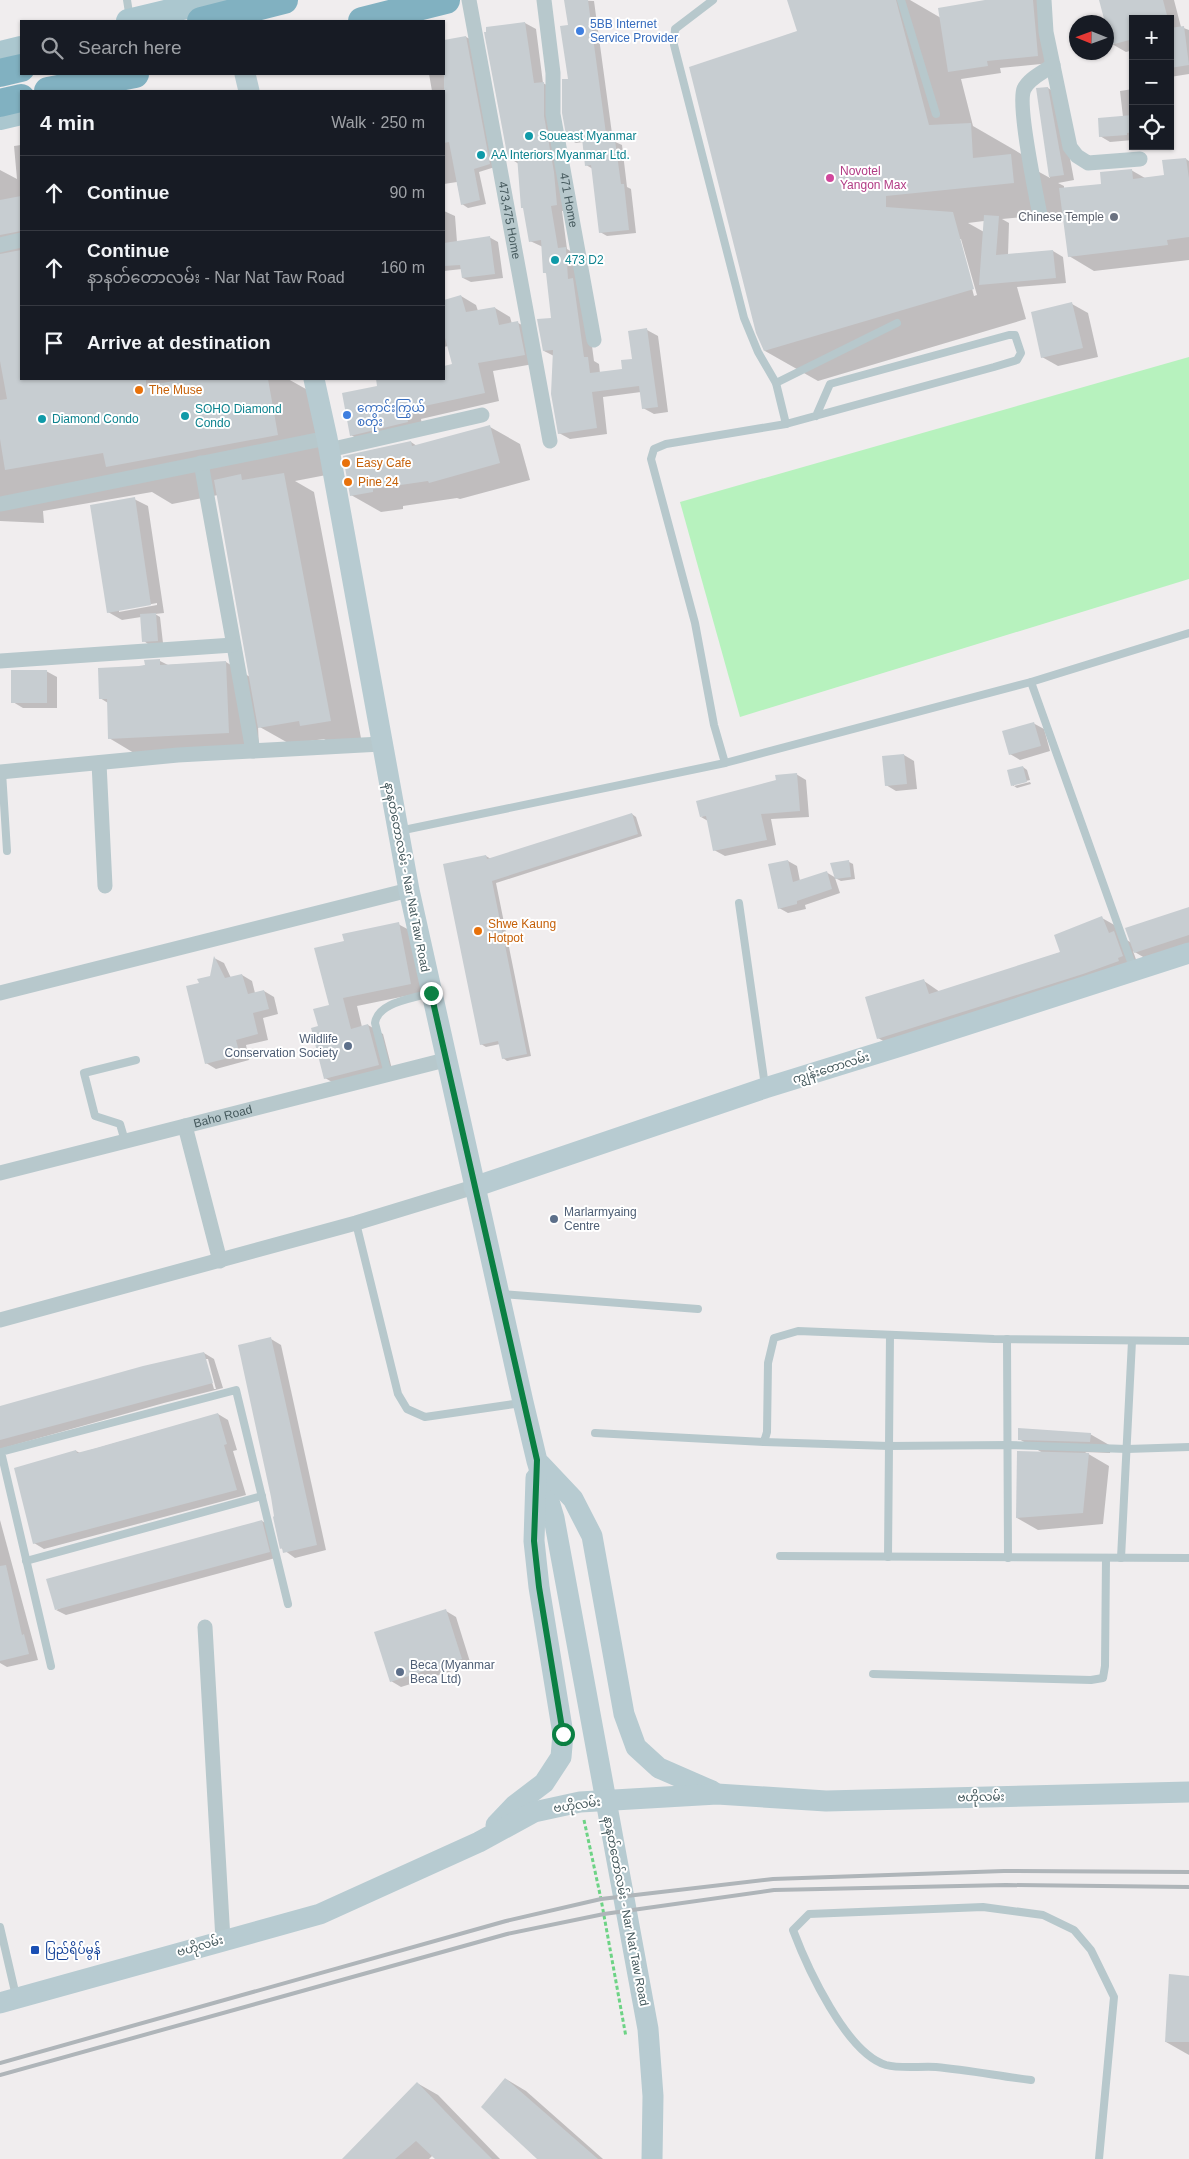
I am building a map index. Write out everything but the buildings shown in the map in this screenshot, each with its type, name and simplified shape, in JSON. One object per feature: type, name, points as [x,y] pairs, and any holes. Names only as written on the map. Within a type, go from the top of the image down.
[{"type":"highway","points":[[206,20],[284,0]]},
{"type":"highway","points":[[366,20],[446,0]]},
{"type":"highway","points":[[0,73],[20,68]]},
{"type":"highway","points":[[55,90],[130,75]]},
{"type":"highway","points":[[0,103],[20,98]]},
{"type":"main road","points":[[133,20],[216,0]]},
{"type":"main road","points":[[0,53],[20,48]]},
{"type":"main road","points":[[245,75],[249,90]]},
{"type":"main road","points":[[0,118],[20,113]]},
{"type":"main road","name":"နာနတ်တောလမ်း - Nar Nat Taw Road","points":[[314,380],[328,444],[408,890],[523,1402],[554,1518]]},
{"type":"main road","name":"ကျွန်းတောလမ်း","points":[[474,1187],[765,1088],[1135,972],[1189,953]]},
{"type":"main road","points":[[537,1460],[573,1500],[592,1536],[624,1714],[636,1747],[659,1768],[717,1794]]},
{"type":"main road","points":[[479,1842],[515,1805],[544,1783],[561,1757],[563,1734],[539,1587],[534,1541],[537,1460]]},
{"type":"main road","name":"နာနတ်တော်လမ်း - Nar Nat Taw Road","points":[[554,1518],[648,2029],[653,2096],[652,2159]]},
{"type":"main road","name":"ဗဟိုလမ်း","points":[[8,2001],[320,1914],[479,1842],[534,1812],[580,1802],[717,1794],[826,1800],[1189,1792]]},
{"type":"street","name":"473,475 Home","points":[[469,0],[550,441]]},
{"type":"street","name":"471 Home","points":[[544,0],[552,73],[553,114],[594,340]]},
{"type":"street","points":[[1044,0],[1046,32],[1070,146],[1077,156],[1088,163],[1140,159]]},
{"type":"street","points":[[1040,215],[1029,158],[1022,100],[1024,90],[1032,80],[1054,65]]},
{"type":"street","points":[[0,245],[20,240]]},
{"type":"street","points":[[0,505],[201,464],[328,444],[482,415]]},
{"type":"street","points":[[201,464],[253,751]]},
{"type":"street","points":[[0,661],[233,645]]},
{"type":"street","points":[[1,772],[178,755],[381,744]]},
{"type":"street","points":[[99,763],[106,886]]},
{"type":"street","points":[[0,993],[408,890]]},
{"type":"street","name":"Baho Road","points":[[0,1172],[445,1060]]},
{"type":"street","points":[[185,1126],[220,1261]]},
{"type":"street","points":[[0,1320],[356,1223],[474,1187]]},
{"type":"street","points":[[205,1627],[223,1940]]},
{"type":"lane","points":[[127,0],[129,20]]},
{"type":"lane","points":[[713,0],[675,29],[674,45],[744,318],[758,352],[776,384],[786,424]]},
{"type":"lane","points":[[901,0],[936,114]]},
{"type":"lane","points":[[776,384],[897,323]]},
{"type":"lane","points":[[725,763],[714,725],[695,623],[651,459],[654,449],[666,444],[786,424],[816,416],[1017,360],[1021,353],[1017,338],[1015,335],[1009,335],[830,384],[816,416]]},
{"type":"lane","points":[[397,832],[725,763],[1031,682],[1189,633]]},
{"type":"lane","points":[[1031,682],[1135,972]]},
{"type":"lane","points":[[1,772],[7,851]]},
{"type":"lane","points":[[739,903],[765,1088]]},
{"type":"lane","points":[[388,1074],[374,1023],[376,1016],[382,1008],[431,993]]},
{"type":"lane","points":[[125,1141],[120,1124],[95,1116],[84,1073],[136,1060]]},
{"type":"lane","points":[[356,1223],[398,1394],[407,1409],[425,1417],[523,1402]]},
{"type":"lane","points":[[498,1294],[698,1309]]},
{"type":"lane","points":[[764,1442],[767,1432],[768,1363],[774,1338],[798,1331],[1007,1339],[1189,1342]]},
{"type":"lane","points":[[888,1557],[890,1334]]},
{"type":"lane","points":[[1007,1339],[1008,1558]]},
{"type":"lane","points":[[1121,1558],[1132,1341]]},
{"type":"lane","points":[[51,1666],[2,1452],[236,1390],[288,1604]]},
{"type":"lane","points":[[595,1433],[764,1442],[889,1446],[1007,1445],[1127,1449],[1189,1447]]},
{"type":"lane","points":[[26,1561],[262,1496]]},
{"type":"lane","points":[[780,1556],[1189,1558]]},
{"type":"lane","points":[[873,1674],[1091,1680],[1103,1678],[1105,1666],[1106,1558]]},
{"type":"lane","points":[[1031,2080],[936,2067],[887,2065],[865,2054],[826,2004],[792,1930],[809,1914],[983,1907],[1043,1915],[1074,1930],[1091,1950],[1114,1997],[1099,2159]]},
{"type":"lane","points":[[0,1927],[8,2001]]},
{"type":"path","points":[[580,1802],[601,1899],[627,2044]]},
{"type":"green space","points":[[1189,357],[1189,579],[740,717],[680,502]]},
{"type":"railway","points":[[0,2063],[506,1921],[601,1899],[773,1879],[1004,1871],[1189,1872]]},
{"type":"railway","points":[[0,2075],[507,1934],[604,1914],[774,1890],[1006,1885],[1189,1887]]},
{"type":"place","name":"5BB Internet Service Provider","points":[[580,31]]},
{"type":"place","name":"Soueast Myanmar","points":[[529,136]]},
{"type":"place","name":"AA Interiors Myanmar Ltd.","points":[[481,155]]},
{"type":"place","name":"Novotel Yangon Max","points":[[830,178]]},
{"type":"place","name":"Chinese Temple","points":[[1114,217]]},
{"type":"place","name":"473 D2","points":[[555,260]]},
{"type":"place","name":"The Muse","points":[[139,390]]},
{"type":"place","name":"ကောင်းကြွယ် စတိုး","points":[[347,415]]},
{"type":"place","name":"SOHO Diamond Condo","points":[[185,416]]},
{"type":"place","name":"Diamond Condo","points":[[42,419]]},
{"type":"place","name":"Easy Cafe","points":[[346,463]]},
{"type":"place","name":"Pine 24","points":[[348,482]]},
{"type":"place","name":"Shwe Kaung Hotpot","points":[[478,931]]},
{"type":"place","name":"Wildlife Conservation Society","points":[[348,1046]]},
{"type":"place","name":"Marlarmyaing Centre","points":[[554,1219]]},
{"type":"place","name":"Beca (Myanmar Beca Ltd)","points":[[400,1672]]},
{"type":"place","name":"ပြည်ရိပ်မွန်","points":[[35,1950]]},
{"type":"route","points":[[431,993],[537,1460],[534,1541],[539,1587],[563,1734]]}]
